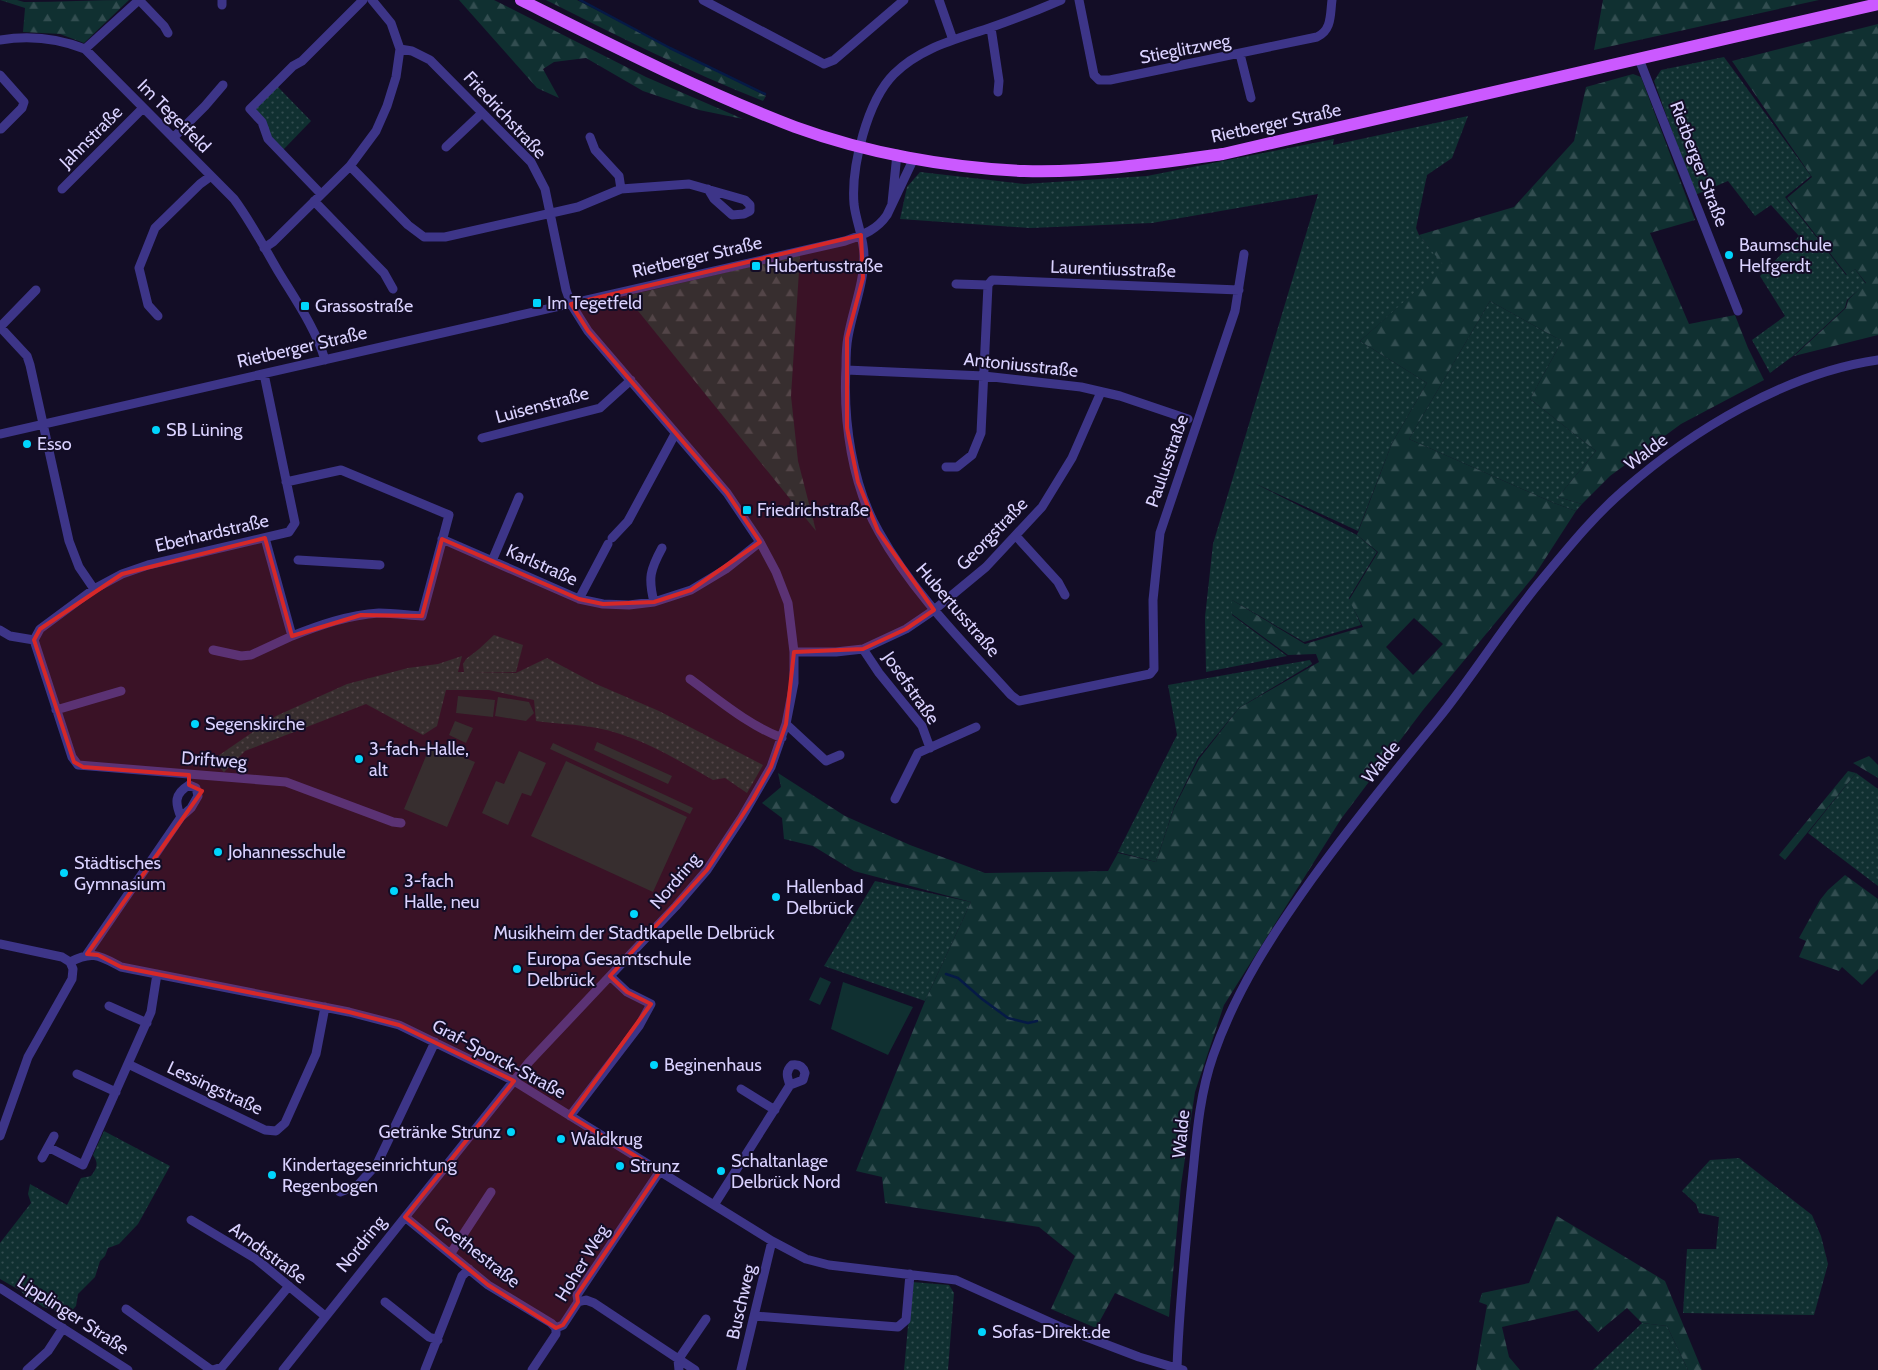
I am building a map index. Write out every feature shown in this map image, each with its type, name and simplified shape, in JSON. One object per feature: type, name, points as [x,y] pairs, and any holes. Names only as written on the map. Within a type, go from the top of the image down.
[{"type":"main road","name":"Rietberger Straße","points":[[521,0],[703,90],[797,127],[876,150],[914,158],[1024,171],[1081,170],[1149,165],[1224,154],[1878,4]]},
{"type":"street","points":[[85,49],[139,0],[164,26],[168,33]]},
{"type":"street","points":[[321,194],[268,139],[262,122],[250,109],[293,66],[302,61],[363,0]]},
{"type":"street","points":[[264,248],[273,242],[350,166],[376,131],[387,106],[396,77],[400,49],[391,23],[372,0]]},
{"type":"street","points":[[703,0],[824,64],[834,60],[904,0]]},
{"type":"street","points":[[939,0],[953,40]]},
{"type":"street","name":"Hubertusstraße","points":[[1061,0],[991,28],[931,48],[906,63],[893,75],[877,95],[866,128],[853,189],[854,208],[864,253],[863,278],[848,338],[846,370],[847,428],[858,482],[878,531],[904,573],[934,610],[1011,695],[1019,701],[1143,676]]},
{"type":"street","name":"Stieglitzweg","points":[[1080,0],[1094,75],[1099,80],[1110,80],[1317,37],[1324,34],[1328,28],[1332,0]]},
{"type":"street","points":[[991,28],[999,81],[998,92]]},
{"type":"street","name":"Im Tegetfeld","points":[[0,40],[43,38],[85,49],[234,199],[244,212],[321,347],[325,360]]},
{"type":"street","name":"Friedrichstraße","points":[[400,49],[430,60],[531,162],[544,189],[566,290],[588,331],[727,493],[760,542],[776,572],[788,603],[794,652],[794,683],[786,724]]},
{"type":"street","points":[[1240,54],[1251,98]]},
{"type":"street","name":"Rietberger Straße","points":[[1639,58],[1738,311]]},
{"type":"street","points":[[0,75],[24,102],[22,108],[1,129]]},
{"type":"street","points":[[173,138],[223,85]]},
{"type":"street","name":"Jahnstraße","points":[[62,190],[143,108]]},
{"type":"street","points":[[446,147],[482,113]]},
{"type":"street","points":[[590,138],[595,150],[619,176],[621,189]]},
{"type":"street","points":[[892,205],[892,182],[897,154]]},
{"type":"street","name":"Rietberger Straße","points":[[0,434],[829,245],[861,235],[879,226],[887,216],[914,158]]},
{"type":"street","points":[[350,166],[408,225],[424,237],[445,238],[578,207],[621,189],[689,184],[708,188]]},
{"type":"street","points":[[158,316],[148,305],[140,268],[156,228],[200,184],[211,176]]},
{"type":"street","points":[[314,201],[384,273],[393,289]]},
{"type":"street","name":"Paulusstraße","points":[[1143,676],[1150,674],[1154,669],[1153,600],[1160,533],[1235,311],[1244,254]]},
{"type":"street","name":"Laurentiusstraße","points":[[956,284],[988,285],[992,280],[1239,290]]},
{"type":"street","points":[[946,467],[958,467],[972,455],[980,434],[988,285]]},
{"type":"street","points":[[36,290],[0,327],[27,356],[30,364],[69,541],[79,567],[94,589]]},
{"type":"street","name":"Walde","points":[[1180,1369],[1179,1309],[1202,1094],[1212,1058],[1226,1021],[1251,970],[1272,936],[1345,834],[1459,693],[1510,620],[1543,578],[1592,521],[1623,491],[1696,435],[1731,414],[1809,378],[1849,365],[1878,360]]},
{"type":"street","name":"Antoniusstraße","points":[[846,370],[984,376],[1081,387],[1120,396],[1188,419]]},
{"type":"street","name":"Eberhardstraße","points":[[34,640],[40,629],[94,589],[122,574],[148,565],[289,532],[294,524],[264,374]]},
{"type":"street","name":"Luisenstraße","points":[[482,438],[600,408],[630,380]]},
{"type":"street","name":"Georgstraße","points":[[794,652],[836,652],[863,649],[906,629],[934,610],[986,568],[1042,506],[1072,458],[1101,392]]},
{"type":"street","points":[[1196,431],[1189,426],[1188,419],[1200,417]]},
{"type":"street","name":"Karlstraße","points":[[579,599],[610,541],[628,521],[676,434]]},
{"type":"street","points":[[213,650],[241,656],[251,655],[325,623],[380,613],[422,616],[449,515],[341,470],[286,482]]},
{"type":"street","name":"Karlstraße","points":[[492,561],[518,497]]},
{"type":"street","points":[[1016,536],[1058,582],[1065,594]]},
{"type":"street","points":[[266,538],[292,636]]},
{"type":"street","name":"Karlstraße","points":[[442,539],[579,599],[603,604],[629,605],[654,602],[691,590],[726,569],[760,542]]},
{"type":"street","points":[[654,602],[650,585],[651,568],[662,548]]},
{"type":"street","points":[[298,560],[380,565]]},
{"type":"street","points":[[0,630],[10,636],[34,640]]},
{"type":"street","name":"Driftweg","points":[[34,640],[72,757],[78,765],[286,782],[393,822],[401,823]]},
{"type":"street","name":"Josefstraße","points":[[863,649],[879,673],[922,726],[930,748]]},
{"type":"street","points":[[690,679],[770,734],[782,738],[786,724],[826,761],[840,754]]},
{"type":"street","points":[[56,710],[121,691]]},
{"type":"street","name":"Josefstraße","points":[[894,799],[918,753],[976,727]]},
{"type":"street","name":"Nordring","points":[[283,1370],[529,1062],[696,884],[718,854],[755,796],[771,766],[782,738]]},
{"type":"street","points":[[189,775],[189,785]]},
{"type":"street","points":[[70,962],[88,954],[181,817],[191,808],[198,796],[196,788],[189,785]]},
{"type":"street","points":[[181,817],[177,807],[178,796],[181,790],[189,785]]},
{"type":"street","points":[[0,944],[62,957],[70,962],[73,969],[72,979],[28,1057],[0,1136]]},
{"type":"street","name":"Graf-Sporck-Straße","points":[[88,954],[98,955],[121,967],[326,1007],[399,1025],[514,1082],[772,1241],[806,1259],[829,1265],[956,1280],[1062,1328],[1180,1369]]},
{"type":"street","points":[[48,1147],[83,1165],[151,1012],[157,974]]},
{"type":"street","points":[[570,1116],[639,1026],[651,1004],[627,992],[610,976]]},
{"type":"street","points":[[109,1006],[146,1023]]},
{"type":"street","name":"Lessingstraße","points":[[128,1064],[265,1130],[276,1131],[285,1124],[316,1054],[326,1007]]},
{"type":"street","points":[[340,1192],[358,1185],[377,1164],[435,1042]]},
{"type":"street","points":[[77,1074],[116,1092]]},
{"type":"street","points":[[714,1205],[790,1085]]},
{"type":"street","points":[[741,1089],[775,1110]]},
{"type":"street","points":[[42,1158],[54,1136]]},
{"type":"street","name":"Hoher Weg","points":[[532,1370],[556,1334],[556,1328],[563,1324],[578,1302],[577,1295],[660,1171]]},
{"type":"street","points":[[451,1253],[491,1192]]},
{"type":"street","name":"Goethestraße","points":[[405,1217],[488,1285],[551,1323],[556,1328]]},
{"type":"street","name":"Arndtstraße","points":[[191,1220],[256,1259],[325,1316]]},
{"type":"street","name":"Buschweg","points":[[741,1370],[772,1241]]},
{"type":"street","points":[[425,1370],[462,1276],[469,1269]]},
{"type":"street","points":[[754,1316],[898,1327],[906,1320],[910,1274]]},
{"type":"street","points":[[126,1310],[212,1370],[222,1367],[289,1286]]},
{"type":"street","name":"Lipplinger Straße","points":[[0,1288],[128,1370]]},
{"type":"street","points":[[578,1302],[586,1300],[594,1303],[695,1370]]},
{"type":"street","points":[[385,1302],[429,1337],[438,1340]]},
{"type":"street","points":[[679,1370],[678,1360],[706,1319]]},
{"type":"street","points":[[27,1370],[48,1351],[63,1328]]},
{"type":"highlighted area","points":[[861,235],[863,278],[847,338],[847,428],[858,482],[878,531],[934,610],[906,629],[863,649],[794,652],[786,724],[771,767],[753,799],[707,870],[610,976],[627,992],[651,1004],[570,1116],[660,1171],[577,1295],[578,1302],[563,1325],[556,1328],[488,1285],[405,1217],[514,1081],[399,1025],[349,1012],[121,967],[98,955],[87,954],[202,791],[189,785],[189,775],[83,767],[74,762],[34,640],[40,629],[122,574],[265,538],[292,636],[361,615],[422,616],[442,539],[579,599],[603,604],[654,602],[691,590],[760,542],[727,493],[588,331],[571,304]]},
{"type":"green space","points":[[0,0],[24,2],[129,0],[84,43],[60,34],[23,32],[25,8]]},
{"type":"green space","points":[[459,0],[494,0],[646,77],[743,119],[699,110],[643,91],[586,58],[554,62],[543,69],[559,98],[537,88]]},
{"type":"green space","points":[[546,0],[577,0],[766,96],[763,101],[708,78]]},
{"type":"green space","points":[[1603,0],[1819,0],[1594,50]]},
{"type":"green space","points":[[1878,24],[1878,335],[1794,356],[1846,308],[1848,300],[1866,283],[1855,269],[1847,275],[1787,198],[1812,177],[1732,61]]},
{"type":"green space","points":[[1724,57],[1811,176],[1785,197],[1846,275],[1855,269],[1866,284],[1847,300],[1845,308],[1793,356],[1770,373],[1752,340],[1785,316],[1760,276],[1799,236],[1771,205],[1755,216],[1728,181],[1695,195],[1654,81],[1661,70]]},
{"type":"green space","points":[[1633,74],[1641,77],[1695,220],[1650,233],[1689,324],[1735,315],[1748,348],[1764,380],[1681,424],[1610,476],[1582,504],[1558,497],[1596,451],[1530,399],[1562,341],[1490,301],[1409,439],[1576,511],[1534,576],[1423,710],[1341,819],[1224,1005],[1195,1092],[1181,1185],[1169,1317],[1115,1293],[1096,1328],[1051,1309],[1075,1256],[1039,1227],[885,1203],[882,1177],[856,1171],[925,1001],[971,902],[854,871],[813,846],[784,839],[782,818],[762,803],[781,787],[778,773],[845,816],[910,845],[985,873],[1108,871],[1118,853],[1156,862],[1174,808],[1199,759],[1239,708],[1319,662],[1316,654],[1288,655],[1232,614],[1232,600],[1305,644],[1363,627],[1349,600],[1378,552],[1357,535],[1392,443],[1427,383],[1360,341],[1444,266],[1419,235],[1514,207],[1574,141],[1586,87]],"holes":[[[1414,618],[1443,644],[1413,675],[1386,647]]]},
{"type":"green space","points":[[277,86],[311,121],[282,151],[268,137],[254,108]]},
{"type":"green space","points":[[1468,116],[1452,158],[1427,175],[1416,228],[1419,235],[1445,266],[1360,341],[1427,383],[1392,443],[1358,531],[1254,483],[1357,535],[1377,552],[1349,598],[1361,625],[1304,642],[1232,600],[1232,615],[1287,656],[1206,672],[1205,617],[1213,544],[1318,194],[1152,223],[1030,228],[900,219],[907,187],[920,172],[1024,184],[1147,176],[1334,139],[1333,145]]},
{"type":"green space","points":[[800,255],[791,396],[798,461],[816,531],[626,296]]},
{"type":"green space","points":[[1490,301],[1562,341],[1530,399],[1596,451],[1558,497],[1582,504],[1576,511],[1409,439]]},
{"type":"green space","points":[[494,635],[523,645],[516,672],[472,672],[516,673],[547,658],[596,684],[659,711],[763,765],[747,793],[725,778],[713,780],[657,749],[628,737],[589,727],[536,721],[534,700],[489,690],[446,690],[437,726],[423,735],[366,704],[245,751],[224,772],[219,767],[218,756],[276,716],[347,684],[408,668],[438,664],[462,656],[458,672],[464,672],[463,664],[466,659]]},
{"type":"green space","points":[[1310,660],[1312,664],[1239,708],[1198,758],[1174,807],[1156,862],[1118,852],[1177,735],[1168,685]]},
{"type":"green space","points":[[458,696],[495,700],[493,717],[456,713]]},
{"type":"green space","points":[[498,697],[529,702],[534,713],[526,721],[495,716]]},
{"type":"green space","points":[[455,721],[473,728],[466,743],[449,735]]},
{"type":"green space","points":[[597,742],[672,776],[668,784],[594,750]]},
{"type":"green space","points":[[553,743],[693,808],[690,814],[550,749]]},
{"type":"green space","points":[[431,744],[475,762],[447,827],[404,809]]},
{"type":"green space","points":[[519,751],[546,763],[531,796],[522,793],[508,825],[482,813],[496,781],[504,784]]},
{"type":"green space","points":[[1869,756],[1878,765],[1878,778],[1853,763]]},
{"type":"green space","points":[[566,761],[687,817],[653,892],[531,836]]},
{"type":"green space","points":[[1848,771],[1856,773],[1785,860],[1779,855]]},
{"type":"green space","points":[[1856,773],[1878,789],[1878,886],[1808,833]]},
{"type":"green space","points":[[1845,875],[1878,899],[1878,969],[1862,985],[1842,967],[1839,971],[1799,957],[1806,941],[1799,938],[1820,900]]},
{"type":"green space","points":[[875,881],[971,902],[925,1001],[824,966]]},
{"type":"green space","points":[[820,977],[831,982],[820,1005],[809,1000]]},
{"type":"green space","points":[[843,982],[913,1007],[888,1055],[831,1029]]},
{"type":"green space","points":[[104,1131],[170,1166],[138,1224],[119,1244],[108,1248],[105,1256],[100,1261],[95,1277],[78,1294],[76,1306],[66,1317],[59,1317],[54,1310],[43,1307],[0,1279],[0,1243],[31,1203],[28,1194],[30,1184],[67,1205],[81,1178],[91,1176],[95,1171],[97,1163],[93,1155]]},
{"type":"green space","points":[[1739,1158],[1812,1215],[1821,1236],[1828,1264],[1814,1315],[1683,1313],[1687,1249],[1716,1249],[1719,1217],[1699,1213],[1696,1204],[1682,1191],[1710,1160]]},
{"type":"green space","points":[[1557,1216],[1665,1281],[1702,1370],[1688,1370],[1667,1326],[1642,1323],[1627,1308],[1598,1332],[1577,1310],[1502,1327],[1509,1357],[1520,1370],[1476,1370],[1487,1305],[1479,1302],[1482,1293],[1529,1283]]},
{"type":"green space","points":[[912,1282],[949,1285],[954,1293],[948,1370],[904,1370]]},
{"type":"green space","points":[[1642,1323],[1667,1326],[1688,1370],[1593,1370]]},
{"type":"waterway","points":[[580,0],[670,48],[765,94]]},
{"type":"waterway","points":[[946,974],[958,978],[1008,1018],[1028,1023],[1037,1021]]},
{"type":"place","name":"Baumschule Helfgerdt","points":[[1729,255]]},
{"type":"place","name":"Hubertusstraße","points":[[756,266]]},
{"type":"place","name":"Im Tegetfeld","points":[[537,303]]},
{"type":"place","name":"Grassostraße","points":[[305,306]]},
{"type":"place","name":"SB Lüning","points":[[156,430]]},
{"type":"place","name":"Esso","points":[[27,444]]},
{"type":"place","name":"Friedrichstraße","points":[[747,510]]},
{"type":"place","name":"Segenskirche","points":[[195,724]]},
{"type":"place","name":"3-fach-Halle, alt","points":[[359,759]]},
{"type":"place","name":"Johannesschule","points":[[218,852]]},
{"type":"place","name":"Städtisches Gymnasium","points":[[64,873]]},
{"type":"place","name":"3-fach Halle, neu","points":[[394,891]]},
{"type":"place","name":"Hallenbad Delbrück","points":[[776,897]]},
{"type":"place","name":"Musikheim der Stadtkapelle Delbrück","points":[[634,914]]},
{"type":"place","name":"Europa Gesamtschule Delbrück","points":[[517,969]]},
{"type":"place","name":"Beginenhaus","points":[[654,1065]]},
{"type":"place","name":"Getränke Strunz","points":[[511,1132]]},
{"type":"place","name":"Waldkrug","points":[[561,1139]]},
{"type":"place","name":"Strunz","points":[[620,1166]]},
{"type":"place","name":"Schaltanlage Delbrück Nord","points":[[721,1171]]},
{"type":"place","name":"Kindertageseinrichtung Regenbogen","points":[[272,1175]]},
{"type":"place","name":"Sofas-Direkt.de","points":[[982,1332]]}]
